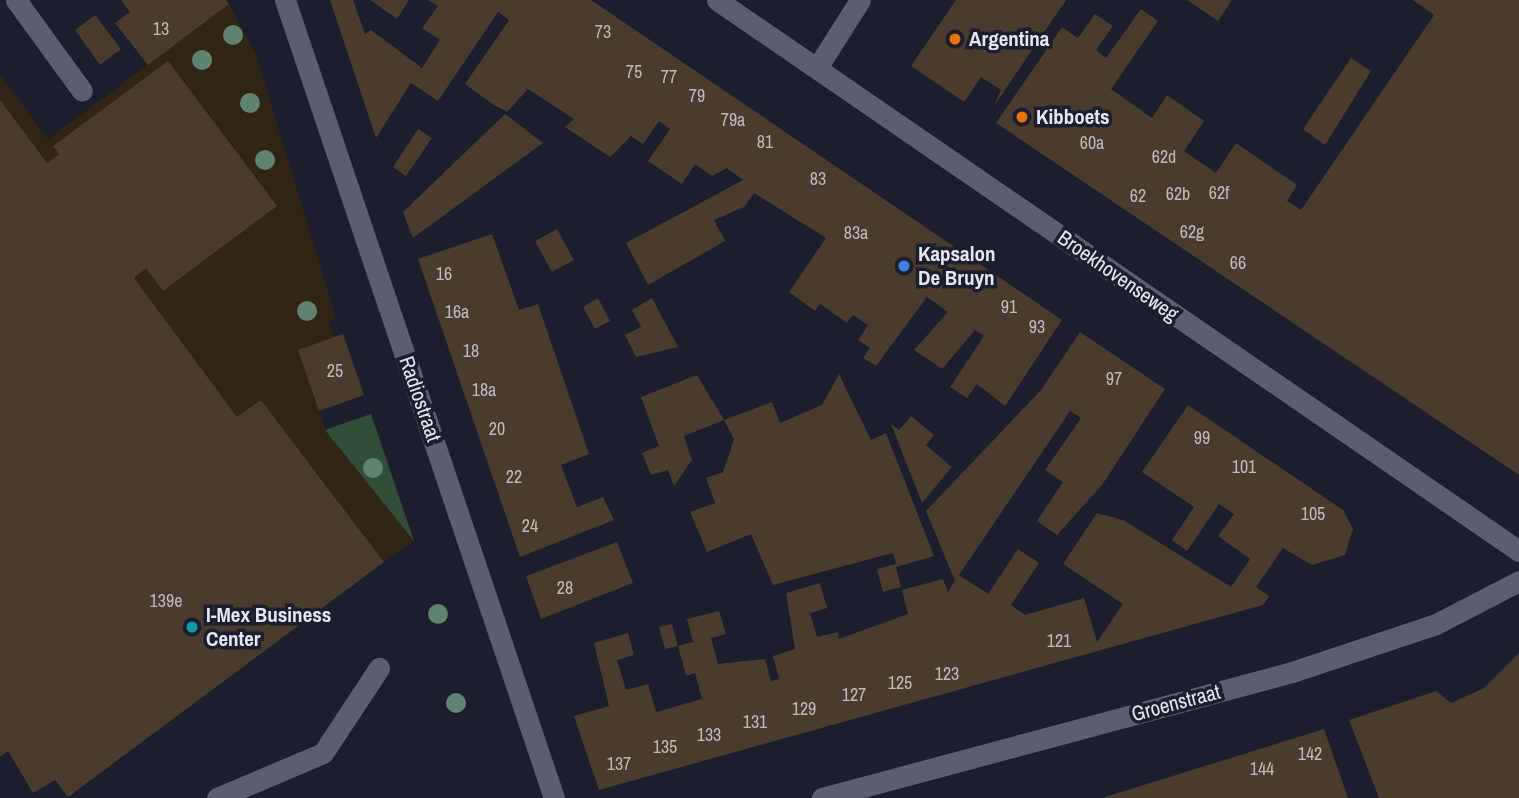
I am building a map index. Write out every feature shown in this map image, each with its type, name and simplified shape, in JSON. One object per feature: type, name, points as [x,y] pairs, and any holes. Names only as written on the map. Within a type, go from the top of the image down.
[{"type":"street","points":[[16,0],[82,91]]},
{"type":"street","name":"Radiostraat","points":[[285,0],[555,798]]},
{"type":"street","name":"Broekhovenseweg","points":[[717,0],[1519,551]]},
{"type":"street","points":[[817,68],[860,0]]},
{"type":"street","name":"Groenstraat","points":[[822,798],[1292,672],[1436,624],[1519,581]]},
{"type":"street","points":[[217,798],[323,753],[379,668]]},
{"type":"shaded area","points":[[229,4],[256,54],[336,318],[329,321],[334,336],[343,334],[364,395],[320,411],[325,429],[371,414],[414,541],[384,562],[309,462],[0,693],[0,74],[48,139]]},
{"type":"green space","points":[[371,414],[414,541],[325,430]]},
{"type":"building","points":[[121,0],[226,0],[229,4],[148,65],[115,23],[130,12]]},
{"type":"building","points":[[330,0],[353,0],[365,34],[371,30],[422,68],[440,40],[422,28],[438,6],[428,0],[591,0],[1062,320],[1005,406],[977,384],[967,398],[950,387],[984,336],[975,330],[942,369],[914,350],[948,312],[927,297],[876,366],[863,358],[870,348],[858,340],[868,325],[853,315],[847,323],[820,304],[815,311],[789,292],[826,238],[754,193],[744,207],[714,220],[725,241],[648,285],[626,243],[743,180],[727,168],[712,176],[695,164],[682,184],[648,161],[670,129],[659,121],[643,144],[631,136],[610,157],[565,127],[574,119],[528,89],[507,112],[494,105],[465,84],[509,20],[498,12],[438,101],[411,83],[376,138]]},
{"type":"building","points":[[370,0],[409,0],[397,19]]},
{"type":"building","points":[[956,0],[1066,0],[994,106],[1001,90],[981,77],[964,102],[911,66]]},
{"type":"building","points":[[1187,0],[1232,0],[1218,21]]},
{"type":"building","points":[[1413,0],[1519,0],[1519,475],[996,123],[1062,27],[1078,38],[1095,14],[1113,26],[1096,50],[1106,58],[1141,9],[1158,21],[1111,89],[1152,118],[1167,95],[1204,121],[1184,151],[1216,173],[1236,143],[1297,185],[1287,201],[1301,210],[1434,15]]},
{"type":"building","points":[[95,15],[121,49],[100,65],[75,30]]},
{"type":"building","points":[[1351,58],[1371,71],[1325,145],[1303,129]]},
{"type":"building","points":[[168,61],[277,206],[163,291],[146,268],[134,278],[237,417],[261,400],[384,562],[68,797],[55,780],[33,793],[8,751],[0,757],[0,100],[47,163],[59,154],[53,146]]},
{"type":"building","points":[[505,114],[543,143],[413,238],[403,212]]},
{"type":"building","points":[[418,129],[432,138],[406,176],[393,167]]},
{"type":"building","points":[[557,229],[574,260],[552,272],[535,241]]},
{"type":"building","points":[[492,234],[519,310],[538,304],[589,454],[561,465],[577,507],[603,497],[614,520],[520,557],[418,259]]},
{"type":"building","points":[[598,298],[610,321],[595,329],[583,307]]},
{"type":"building","points":[[652,298],[678,347],[636,357],[625,335],[641,327],[632,310]]},
{"type":"building","points":[[1080,332],[1165,389],[1102,485],[1057,535],[1037,521],[1063,482],[1045,470],[1081,418],[1070,411],[959,575],[988,594],[1018,549],[1039,563],[1011,605],[1025,615],[1084,598],[1097,642],[1123,604],[1063,564],[1097,513],[1123,520],[1231,587],[1250,559],[1218,536],[1234,514],[1219,504],[1187,551],[1172,540],[1194,507],[1142,472],[1188,405],[1343,510],[1353,529],[1345,555],[1312,565],[1283,548],[1256,587],[1269,596],[1263,605],[599,790],[574,716],[609,706],[594,643],[628,633],[634,655],[617,660],[626,690],[648,684],[656,712],[702,699],[695,673],[686,676],[678,646],[693,642],[687,619],[719,611],[726,634],[711,638],[718,664],[765,659],[771,681],[779,679],[773,656],[795,649],[786,593],[820,583],[827,608],[810,613],[817,637],[838,632],[839,639],[908,614],[902,590],[943,579],[948,592],[955,581],[926,511],[1041,390]]},
{"type":"building","points":[[343,334],[364,395],[319,411],[298,350]]},
{"type":"building","points":[[839,374],[871,440],[886,433],[934,556],[896,567],[901,587],[883,592],[877,569],[896,564],[893,553],[773,585],[751,534],[707,552],[690,512],[715,503],[706,478],[723,472],[734,439],[724,420],[772,402],[780,423],[822,405]]},
{"type":"building","points":[[697,375],[724,420],[684,436],[692,460],[674,486],[668,470],[651,475],[642,453],[659,446],[641,397]]},
{"type":"building","points":[[911,416],[934,435],[926,445],[952,467],[922,503],[891,424],[899,430]]},
{"type":"building","points":[[617,542],[633,583],[541,619],[526,576]]},
{"type":"building","points":[[672,624],[678,646],[665,649],[659,627]]},
{"type":"building","points":[[1519,653],[1519,798],[1379,798],[1349,720],[1436,691],[1451,703],[1484,688]]},
{"type":"building","points":[[1324,729],[1348,798],[1105,798],[1105,797]]},
{"type":"place","name":"Argentina","points":[[955,39]]},
{"type":"place","name":"Kibboets","points":[[1022,117]]},
{"type":"place","name":"Kapsalon De Bruyn","points":[[904,266]]},
{"type":"place","name":"I-Mex Business Center","points":[[192,627]]}]
